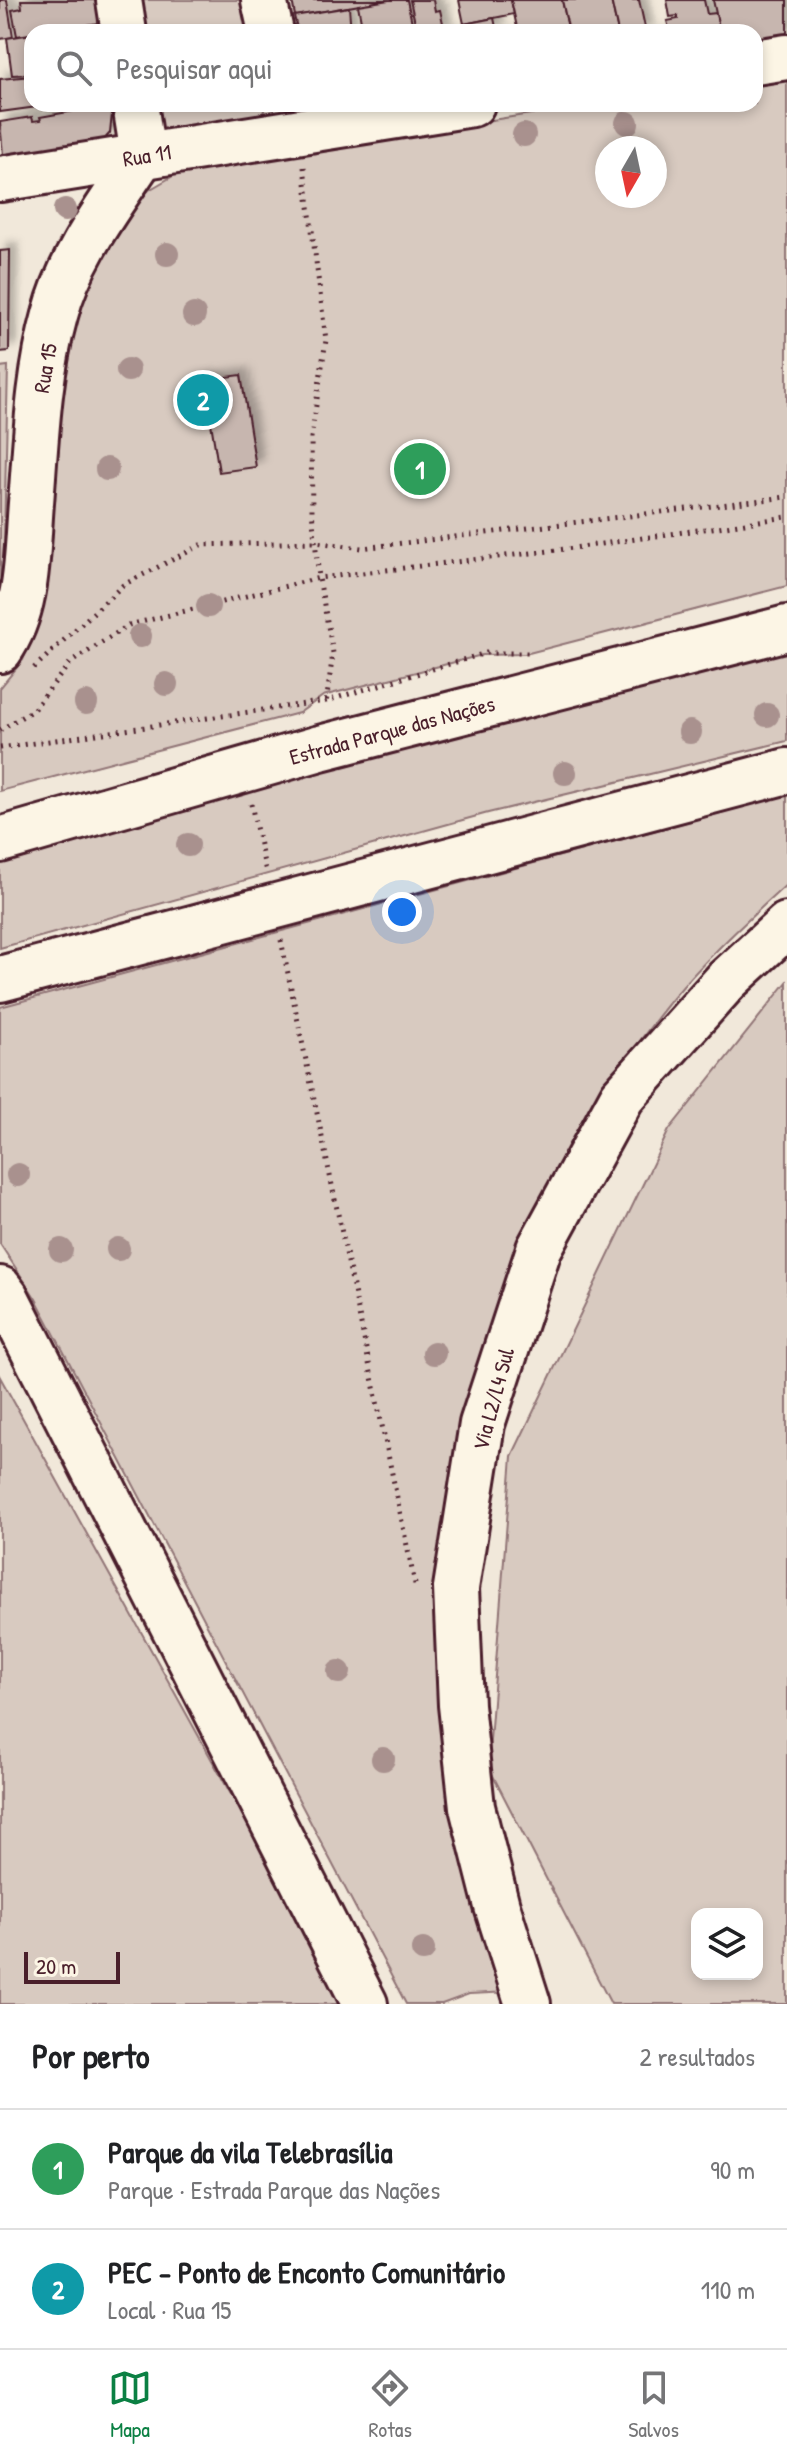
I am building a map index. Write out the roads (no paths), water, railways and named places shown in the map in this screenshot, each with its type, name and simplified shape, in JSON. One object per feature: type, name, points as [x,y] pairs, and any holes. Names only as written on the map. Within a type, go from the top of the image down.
[{"type":"main road","points":[[119,0],[123,24]]},
{"type":"main road","points":[[264,0],[269,24]]},
{"type":"main road","points":[[763,61],[787,57]]},
{"type":"main road","points":[[136,112],[143,155]]},
{"type":"main road","name":"Rua 11","points":[[0,179],[143,155],[290,117],[360,112]]},
{"type":"main road","name":"Rua 15","points":[[13,662],[13,632],[24,582],[40,391],[55,313],[80,252],[143,155]]},
{"type":"main road","name":"Estrada Parque das Nações","points":[[0,840],[320,748],[787,628]]},
{"type":"main road","points":[[0,979],[787,771]]},
{"type":"main road","name":"Via L2/L4 Sul","points":[[528,2004],[497,1906],[472,1807],[461,1705],[456,1588],[482,1424],[539,1249],[622,1097],[727,980],[787,925]]},
{"type":"main road","points":[[0,1289],[365,2004]]},
{"type":"place","name":"PEC - Ponto de Enconto Comunitário","points":[[203,400]]},
{"type":"place","name":"Parque da vila Telebrasília","points":[[420,469]]}]
